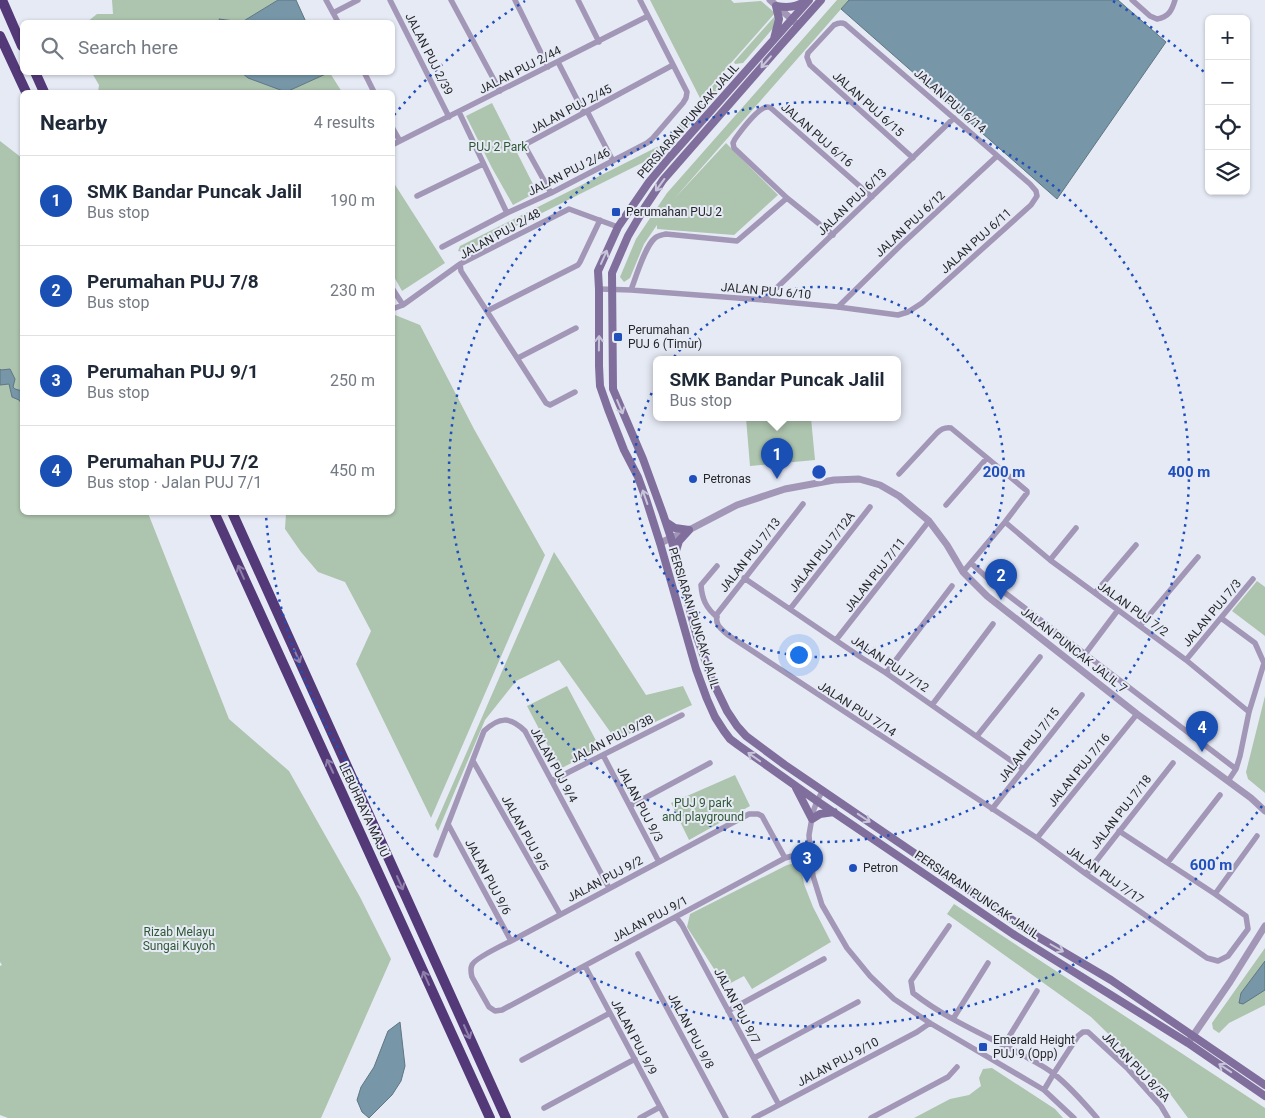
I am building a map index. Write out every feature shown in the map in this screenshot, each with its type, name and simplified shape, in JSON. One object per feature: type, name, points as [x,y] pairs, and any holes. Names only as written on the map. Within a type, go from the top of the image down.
[{"type":"highway","points":[[2,0],[20,41]]},
{"type":"highway","points":[[10,0],[20,25]]},
{"type":"highway","points":[[0,36],[25,90]]},
{"type":"highway","points":[[0,49],[13,64]]},
{"type":"highway","points":[[37,75],[43,90]]},
{"type":"highway","name":"LEBUHRAYA MAJU","points":[[215,515],[490,1118]]},
{"type":"highway","name":"LEBUHRAYA MAJU","points":[[233,515],[506,1118]]},
{"type":"main road","points":[[773,3],[789,8],[809,0]]},
{"type":"main road","name":"PERSIARAN PUNCAK JALIL","points":[[809,0],[649,182],[618,227],[598,271],[600,386],[624,450],[638,477],[660,543],[696,670],[707,699],[715,716],[730,739],[794,785],[1013,934],[1188,1043],[1265,1096]]},
{"type":"main road","name":"PERSIARAN PUNCAK JALIL","points":[[821,0],[663,180],[628,236],[612,273],[613,389],[643,459],[671,538],[697,637],[712,680],[727,711],[737,726],[746,736],[784,764],[1034,934],[1111,980],[1265,1085]]},
{"type":"main road","points":[[773,3],[779,19],[773,40]]},
{"type":"main road","points":[[665,521],[675,528],[689,530]]},
{"type":"main road","points":[[675,555],[679,541],[689,530]]},
{"type":"main road","points":[[794,785],[812,819],[820,814],[834,812]]},
{"type":"street","points":[[326,0],[337,20]]},
{"type":"street","points":[[333,13],[358,0]]},
{"type":"street","name":"JALAN PUJ 2/39","points":[[390,0],[449,116]]},
{"type":"street","points":[[451,0],[500,91]]},
{"type":"street","points":[[515,0],[548,67]]},
{"type":"street","points":[[578,0],[599,42]]},
{"type":"street","points":[[640,0],[674,65]]},
{"type":"street","points":[[1132,0],[1150,16],[1157,19],[1164,17],[1171,11],[1175,0]]},
{"type":"street","points":[[773,3],[798,26]]},
{"type":"street","name":"JALAN PUJ 2/44","points":[[395,144],[648,16]]},
{"type":"street","name":"JALAN PUJ 6/14","points":[[810,65],[807,57],[810,50],[834,25],[845,24],[1030,184],[1036,191],[1037,196]]},
{"type":"street","points":[[558,62],[613,161]]},
{"type":"street","name":"JALAN PUJ 2/46","points":[[442,247],[650,141],[686,98],[687,92],[674,65]]},
{"type":"street","name":"JALAN PUJ 2/45","points":[[551,193],[526,148],[526,144],[674,65]]},
{"type":"street","name":"JALAN PUJ 6/15","points":[[810,65],[912,158]]},
{"type":"street","points":[[366,75],[373,90]]},
{"type":"street","name":"JALAN PUJ 6/16","points":[[787,198],[734,148],[733,143],[735,139],[755,115],[768,107],[872,197]]},
{"type":"street","name":"JALAN PUJ 2/48","points":[[459,112],[507,213]]},
{"type":"street","name":"JALAN PUJ 6/13","points":[[764,300],[954,118]]},
{"type":"street","points":[[395,133],[400,141]]},
{"type":"street","name":"JALAN PUJ 6/12","points":[[838,307],[901,245],[998,156]]},
{"type":"street","points":[[417,196],[483,164]]},
{"type":"street","name":"JALAN PUJ 6/11","points":[[926,299],[1031,205],[1037,196]]},
{"type":"street","points":[[631,290],[650,243],[657,236],[666,234],[737,241],[787,198],[833,235]]},
{"type":"street","name":"JALAN PUJ 2/48","points":[[575,392],[548,405],[546,403],[460,271],[460,264],[568,209],[618,227]]},
{"type":"street","points":[[487,311],[578,265],[600,220]]},
{"type":"street","points":[[395,308],[460,264]]},
{"type":"street","name":"JALAN PUJ 6/10","points":[[599,289],[764,300],[898,315],[908,312],[926,299]]},
{"type":"street","points":[[395,292],[403,304]]},
{"type":"street","points":[[518,358],[576,328]]},
{"type":"street","points":[[899,474],[937,432],[944,428],[950,428],[1027,491],[1005,522],[963,572]]},
{"type":"street","points":[[946,505],[987,458]]},
{"type":"street","name":"JALAN PUNCAK JALIL 7","points":[[660,543],[737,506],[785,489],[834,480],[859,479],[880,485],[899,496],[929,521],[963,572],[987,596],[1137,714],[1251,798],[1265,811]]},
{"type":"street","name":"JALAN PUJ 7/13","points":[[717,619],[718,614],[744,578],[803,504]]},
{"type":"street","name":"JALAN PUJ 7/12A","points":[[790,609],[870,506]]},
{"type":"street","name":"JALAN PUJ 7/11","points":[[836,640],[929,521]]},
{"type":"street","name":"JALAN PUJ 7/2","points":[[1005,522],[1050,560],[1186,660],[1249,712]]},
{"type":"street","points":[[1050,560],[1076,528]]},
{"type":"street","points":[[1095,593],[1136,545]]},
{"type":"street","points":[[1140,626],[1198,557]]},
{"type":"street","points":[[971,562],[996,586],[1236,769]]},
{"type":"street","name":"JALAN PUJ 7/14","points":[[717,566],[701,585],[705,603],[717,619],[719,627],[728,635],[992,809]]},
{"type":"street","name":"JALAN PUJ 7/12","points":[[744,578],[932,704],[1023,769]]},
{"type":"street","name":"JALAN PUJ 7/3","points":[[1186,660],[1253,579]]},
{"type":"street","points":[[886,673],[952,586]]},
{"type":"street","points":[[1085,654],[1118,610]]},
{"type":"street","points":[[1221,618],[1255,643],[1264,663],[1249,712],[1240,756],[1236,769],[1228,781]]},
{"type":"street","points":[[932,704],[993,624]]},
{"type":"street","points":[[977,736],[1040,657]]},
{"type":"street","name":"JALAN PUJ 7/15","points":[[992,809],[1082,695]]},
{"type":"street","name":"JALAN PUJ 7/16","points":[[1038,838],[1137,714]]},
{"type":"street","name":"JALAN PUJ 9/3B","points":[[552,781],[682,715]]},
{"type":"street","name":"JALAN PUJ 9/4","points":[[436,855],[484,731],[498,721],[510,720],[525,731],[609,888]]},
{"type":"street","name":"JALAN PUJ 9/3","points":[[603,755],[659,862]]},
{"type":"street","name":"JALAN PUJ 9/5","points":[[473,761],[560,914]]},
{"type":"street","points":[[630,806],[710,763]]},
{"type":"street","name":"JALAN PUJ 7/18","points":[[1086,874],[1173,763]]},
{"type":"street","points":[[824,790],[817,801],[809,834],[813,876],[822,905],[847,948],[870,976],[894,999],[930,1023],[1044,1090],[1074,1118]]},
{"type":"street","points":[[1168,862],[1220,795]]},
{"type":"street","name":"JALAN PUJ 7/17","points":[[992,809],[1038,838],[1086,874],[1207,958],[1218,961],[1228,956],[1248,929],[1246,916],[1215,894]]},
{"type":"street","name":"JALAN PUJ 9/2","points":[[502,1010],[495,1011],[489,1007],[472,977],[471,969],[474,962],[560,914],[749,814],[758,814],[765,820],[785,858]]},
{"type":"street","name":"JALAN PUJ 9/6","points":[[448,824],[511,941]]},
{"type":"street","points":[[1119,830],[1215,894],[1257,836]]},
{"type":"street","name":"JALAN PUJ 9/1","points":[[502,1010],[785,858],[810,851]]},
{"type":"street","name":"JALAN PUJ 9/7","points":[[676,917],[779,1105]]},
{"type":"street","points":[[949,926],[911,981],[913,993],[953,1019],[1054,1073],[1097,1118]]},
{"type":"street","points":[[1188,1043],[1230,982],[1265,926]]},
{"type":"street","name":"JALAN PUJ 9/8","points":[[638,954],[726,1118]]},
{"type":"street","points":[[728,1011],[824,959]]},
{"type":"street","points":[[953,1019],[988,964]]},
{"type":"street","name":"JALAN PUJ 9/9","points":[[585,966],[666,1118]]},
{"type":"street","points":[[1004,1045],[1037,991]]},
{"type":"street","points":[[754,1058],[858,1002]]},
{"type":"street","points":[[522,1060],[610,1013]]},
{"type":"street","name":"JALAN PUJ 9/10","points":[[754,1118],[917,1032],[930,1023]]},
{"type":"street","name":"JALAN PUJ 8/5A","points":[[1054,1073],[1080,1034],[1086,1031],[1127,1068],[1161,1106],[1168,1118]]},
{"type":"street","points":[[544,1108],[635,1060]]},
{"type":"street","points":[[870,1118],[948,1077],[957,1067]]},
{"type":"street","points":[[1044,1090],[1054,1073]]},
{"type":"street","points":[[640,1118],[660,1107]]},
{"type":"green space","points":[[112,0],[278,0],[245,20],[90,20],[97,14],[113,14]]},
{"type":"green space","points":[[650,0],[731,0],[734,3],[761,1],[775,13],[700,98]]},
{"type":"green space","points":[[837,0],[849,0],[674,199],[726,143],[778,195],[734,235],[657,229],[657,225],[644,244],[630,278],[624,282],[620,277],[636,239],[667,193]]},
{"type":"green space","points":[[775,16],[775,26],[743,63],[735,64],[734,62]]},
{"type":"green space","points":[[724,73],[726,74],[726,82],[666,151],[464,252],[458,251],[460,246],[661,145]]},
{"type":"green space","points":[[93,75],[244,75],[281,90],[98,90],[99,85]]},
{"type":"green space","points":[[324,75],[331,75],[341,90],[290,90]]},
{"type":"green space","name":"PUJ 2 Park","points":[[492,103],[537,192],[513,205],[466,116]]},
{"type":"green space","name":"Rizab Melayu Sungai Kuyoh","points":[[0,141],[20,156],[20,515],[149,515],[229,719],[289,771],[360,897],[391,959],[321,1118],[8,1118],[0,1115],[0,966],[2,965],[0,962]]},
{"type":"green space","points":[[395,185],[445,263],[402,291],[395,279]]},
{"type":"green space","points":[[395,315],[420,325],[474,429],[545,555],[431,818],[356,664],[371,631],[345,582],[318,572],[285,529],[286,515],[395,515]]},
{"type":"green space","points":[[746,421],[811,421],[815,460],[750,466]]},
{"type":"green space","points":[[554,552],[646,695],[683,686],[692,705],[616,740],[559,660],[516,681],[485,720],[438,831],[435,825]]},
{"type":"green space","points":[[1257,581],[1265,587],[1265,636],[1232,611]]},
{"type":"green space","points":[[567,686],[600,748],[560,769],[527,706]]},
{"type":"green space","points":[[1265,696],[1265,793],[1248,779],[1246,772]]},
{"type":"green space","name":"PUJ 9 park and playground","points":[[735,775],[750,806],[689,840],[671,803]]},
{"type":"green space","points":[[800,862],[804,884],[813,907],[831,942],[752,989],[744,976],[725,986],[687,927],[690,914],[787,865]]},
{"type":"green space","points":[[954,904],[1265,1108],[1265,1118],[1188,1118],[1171,1095],[1091,1017],[947,914]]},
{"type":"green space","points":[[1265,948],[1265,1005],[1229,1023],[1219,1033],[1213,1029],[1212,1023]]},
{"type":"green space","points":[[992,1068],[1055,1109],[1063,1118],[914,1118],[950,1099],[969,1095],[981,1086],[979,1078],[983,1069]]},
{"type":"water","points":[[278,0],[296,0],[305,20],[245,20]]},
{"type":"water","points":[[849,0],[1118,0],[1166,42],[1057,199],[841,9]]},
{"type":"water","points":[[244,75],[324,75],[290,90],[281,90]]},
{"type":"water","points":[[0,369],[10,369],[15,379],[13,387],[20,390],[20,401],[12,397],[9,384],[0,385]]},
{"type":"water","points":[[1265,961],[1265,990],[1243,1004],[1239,1003],[1241,993]]},
{"type":"water","points":[[400,1022],[405,1066],[401,1081],[392,1095],[369,1118],[362,1112],[357,1100],[361,1087],[374,1067],[388,1031]]},
{"type":"place","name":"Perumahan PUJ 2","points":[[616,212]]},
{"type":"place","name":"Perumahan PUJ 6 (Timur)","points":[[618,337]]},
{"type":"place","name":"Petronas","points":[[693,479]]},
{"type":"place","name":"SMK Bandar Puncak Jalil","points":[[777,479]]},
{"type":"place","name":"Perumahan PUJ 7/8","points":[[1001,600]]},
{"type":"place","name":"Perumahan PUJ 7/2","points":[[1202,752]]},
{"type":"place","name":"Petron","points":[[853,868]]},
{"type":"place","name":"Perumahan PUJ 9/1","points":[[807,883]]},
{"type":"place","name":"Emerald Height PUJ 9 (Opp)","points":[[983,1047]]}]
